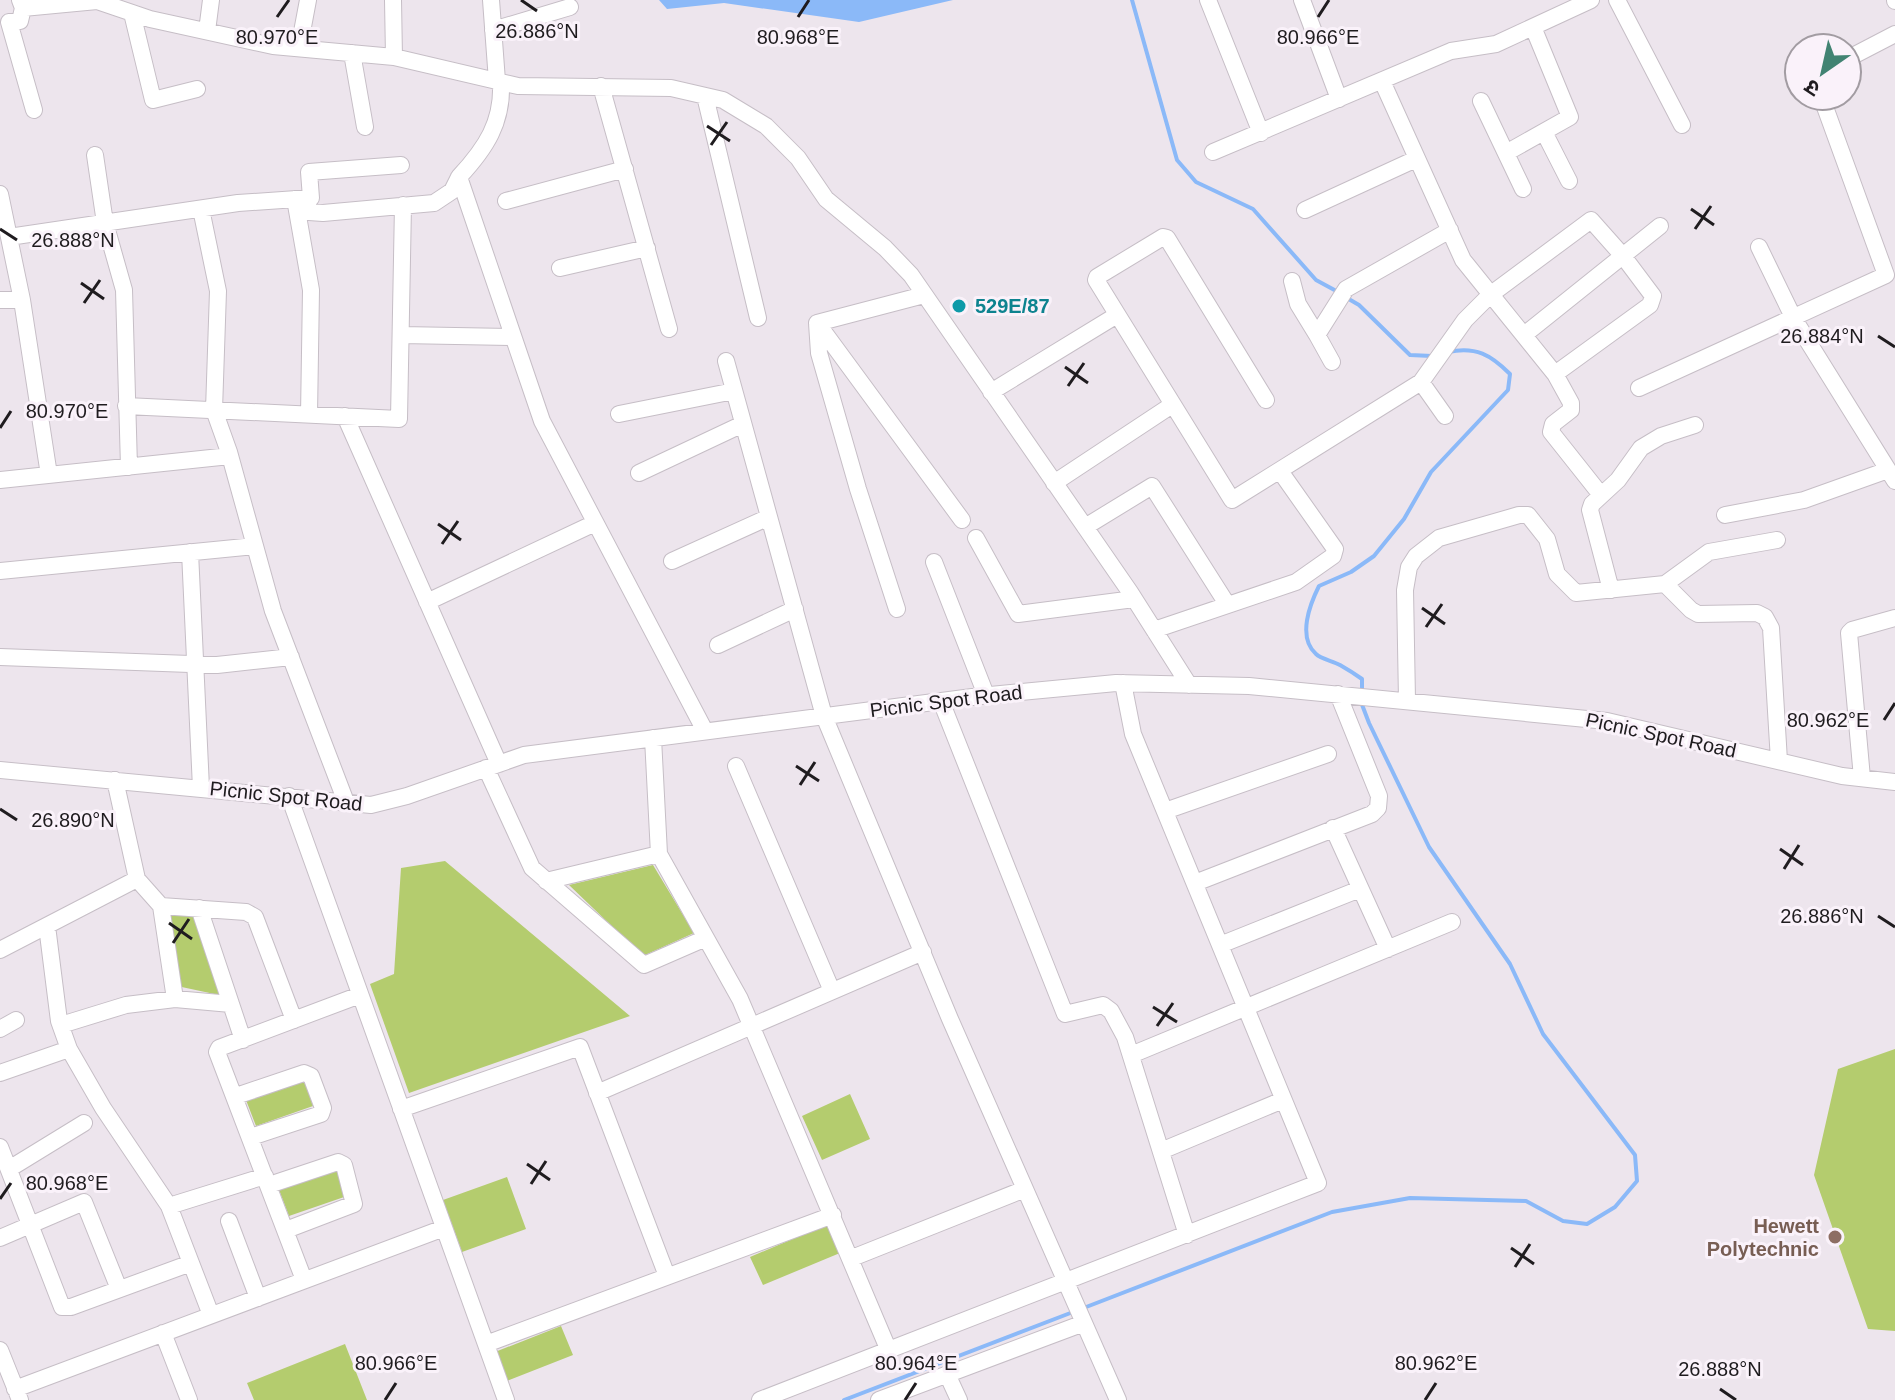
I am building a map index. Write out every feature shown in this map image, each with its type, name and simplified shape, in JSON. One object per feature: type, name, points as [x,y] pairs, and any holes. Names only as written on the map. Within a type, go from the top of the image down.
[{"type":"street","points":[[207,31],[211,0]]},
{"type":"street","points":[[299,48],[308,0]]},
{"type":"street","points":[[393,0],[394,57]]},
{"type":"street","points":[[301,198],[309,212],[323,213],[434,203],[452,191],[459,177],[483,152],[502,106],[491,0]]},
{"type":"street","points":[[1208,0],[1261,133]]},
{"type":"street","points":[[1302,0],[1339,99]]},
{"type":"street","points":[[1213,152],[1451,51],[1496,44],[1591,0]]},
{"type":"street","points":[[1617,0],[1682,125]]},
{"type":"street","points":[[34,110],[9,22],[20,21],[21,4],[97,1],[112,3],[132,13],[273,46],[394,57],[518,86],[671,88],[723,100],[766,126],[798,158],[826,199],[885,248],[911,275],[1134,599],[1189,685]]},
{"type":"street","points":[[493,30],[570,7]]},
{"type":"street","points":[[132,13],[153,100],[197,89]]},
{"type":"street","points":[[1506,153],[1570,117],[1533,27]]},
{"type":"street","points":[[1863,51],[1895,34]]},
{"type":"street","points":[[352,53],[365,127]]},
{"type":"street","points":[[1382,81],[1463,260],[1555,374],[1573,406],[1553,424],[1551,432],[1601,495]]},
{"type":"street","points":[[601,86],[669,329]]},
{"type":"street","points":[[705,96],[758,318]]},
{"type":"street","points":[[1481,101],[1523,189]]},
{"type":"street","points":[[1639,388],[1886,275],[1827,112]]},
{"type":"street","points":[[1544,132],[1569,181]]},
{"type":"street","points":[[95,155],[105,223],[124,290],[129,467]]},
{"type":"street","points":[[1305,210],[1416,159]]},
{"type":"street","points":[[9,237],[201,209],[311,198],[309,172],[401,165]]},
{"type":"street","points":[[506,201],[625,169]]},
{"type":"street","points":[[459,177],[542,421],[705,731]]},
{"type":"street","points":[[0,194],[22,300],[49,475]]},
{"type":"street","points":[[301,198],[311,290],[309,415]]},
{"type":"street","points":[[126,406],[399,419],[403,205]]},
{"type":"street","points":[[201,209],[218,291],[214,410],[273,611],[346,802]]},
{"type":"street","points":[[1266,400],[1167,238],[1163,237],[1097,277],[1229,498],[1236,499],[1421,382],[1465,320],[1490,295],[1591,220],[1653,296],[1650,305],[1555,374]]},
{"type":"street","points":[[1524,335],[1660,226]]},
{"type":"street","points":[[1317,335],[1346,289],[1450,230]]},
{"type":"street","points":[[1725,515],[1804,500],[1892,476],[1794,319],[1759,247]]},
{"type":"street","points":[[560,268],[647,248]]},
{"type":"street","points":[[1292,281],[1298,304],[1332,362]]},
{"type":"street","points":[[817,323],[924,295]]},
{"type":"street","points":[[0,300],[22,300]]},
{"type":"street","points":[[991,392],[1117,315]]},
{"type":"street","points":[[817,323],[962,520]]},
{"type":"street","points":[[817,323],[823,368],[897,609]]},
{"type":"street","points":[[401,335],[513,337]]},
{"type":"street","points":[[726,361],[824,716],[1118,1400]]},
{"type":"street","points":[[1421,382],[1445,416]]},
{"type":"street","points":[[619,414],[734,391]]},
{"type":"street","points":[[1054,483],[1172,405]]},
{"type":"street","points":[[345,416],[427,602],[532,868],[644,965],[706,938]]},
{"type":"street","points":[[639,473],[743,424]]},
{"type":"street","points":[[1611,590],[1590,510],[1618,480],[1641,448],[1661,436],[1695,425]]},
{"type":"street","points":[[0,480],[230,456]]},
{"type":"street","points":[[1154,630],[1296,582],[1335,553],[1280,471]]},
{"type":"street","points":[[1085,527],[1152,486],[1227,604]]},
{"type":"street","points":[[1407,700],[1405,590],[1409,567],[1416,556],[1439,538],[1528,515],[1547,539],[1557,574],[1576,593],[1665,584],[1709,552],[1777,540]]},
{"type":"street","points":[[672,561],[769,517]]},
{"type":"street","points":[[427,602],[595,523]]},
{"type":"street","points":[[976,538],[1018,614],[1134,599]]},
{"type":"street","points":[[0,571],[255,546]]},
{"type":"street","points":[[190,552],[201,788]]},
{"type":"street","points":[[934,562],[986,695]]},
{"type":"street","points":[[1665,584],[1698,614],[1757,613],[1765,617],[1771,628],[1779,761]]},
{"type":"street","points":[[718,645],[795,609]]},
{"type":"street","points":[[1862,778],[1848,637],[1852,630],[1895,618]]},
{"type":"street","points":[[0,657],[217,665],[291,657]]},
{"type":"street","points":[[760,1400],[1318,1183],[1133,734],[1123,683]]},
{"type":"street","name":"Picnic Spot Road","points":[[0,770],[371,805],[407,796],[524,755],[986,695],[1123,683],[1249,686],[1607,721],[1779,761],[1895,782]]},
{"type":"street","points":[[1195,883],[1372,814],[1380,802],[1344,695]]},
{"type":"street","points":[[941,701],[1065,1014],[1103,1005],[1111,1011],[1125,1037],[1187,1235]]},
{"type":"street","points":[[653,738],[659,854],[740,999],[889,1351]]},
{"type":"street","points":[[1165,811],[1328,754]]},
{"type":"street","points":[[736,766],[832,991]]},
{"type":"street","points":[[115,780],[137,879],[161,906],[175,999]]},
{"type":"street","points":[[289,796],[506,1400]]},
{"type":"street","points":[[1333,828],[1388,949]]},
{"type":"street","points":[[546,881],[659,854]]},
{"type":"street","points":[[0,950],[137,879]]},
{"type":"street","points":[[1220,945],[1360,889]]},
{"type":"street","points":[[161,906],[246,912],[255,917],[294,1020]]},
{"type":"street","points":[[199,908],[243,1040]]},
{"type":"street","points":[[1131,1055],[1452,922]]},
{"type":"street","points":[[47,926],[61,1025],[69,1049],[103,1108],[169,1206],[211,1315]]},
{"type":"street","points":[[597,1093],[923,952]]},
{"type":"street","points":[[304,1280],[217,1052],[219,1048],[360,995]]},
{"type":"street","points":[[61,1025],[126,1005],[175,999],[231,1004]]},
{"type":"street","points":[[0,1029],[16,1020]]},
{"type":"street","points":[[401,1109],[580,1047],[667,1276]]},
{"type":"street","points":[[0,1073],[69,1049]]},
{"type":"street","points":[[236,1096],[304,1073],[311,1076],[323,1108],[321,1114],[251,1137]]},
{"type":"street","points":[[1161,1151],[1283,1100]]},
{"type":"street","points":[[9,1169],[84,1123]]},
{"type":"street","points":[[0,1147],[62,1307],[71,1307],[191,1263]]},
{"type":"street","points":[[169,1206],[338,1162],[344,1165],[354,1204],[286,1230]]},
{"type":"street","points":[[852,1258],[1025,1189]]},
{"type":"street","points":[[0,1238],[84,1202],[119,1289]]},
{"type":"street","points":[[486,1344],[833,1215]]},
{"type":"street","points":[[229,1221],[258,1298]]},
{"type":"street","points":[[0,1350],[18,1394],[163,1333],[444,1228]]},
{"type":"street","points":[[879,1400],[947,1374],[1080,1314]]},
{"type":"street","points":[[163,1333],[189,1400]]},
{"type":"street","points":[[947,1374],[959,1400]]},
{"type":"green space","points":[[445,861],[630,1016],[409,1093],[370,984],[394,974],[401,868]]},
{"type":"green space","points":[[653,865],[694,933],[643,956],[569,885]]},
{"type":"green space","points":[[168,914],[196,914],[219,995],[177,986]]},
{"type":"green space","points":[[1895,1049],[1895,1331],[1868,1329],[1814,1175],[1838,1069]]},
{"type":"green space","points":[[304,1079],[313,1106],[256,1126],[246,1100]]},
{"type":"green space","points":[[850,1094],[870,1139],[822,1160],[802,1116]]},
{"type":"green space","points":[[337,1169],[347,1196],[289,1216],[279,1190]]},
{"type":"green space","points":[[507,1177],[526,1229],[462,1252],[443,1200]]},
{"type":"green space","points":[[828,1224],[840,1253],[763,1285],[750,1257]]},
{"type":"green space","points":[[561,1326],[573,1355],[507,1381],[495,1352]]},
{"type":"green space","points":[[345,1344],[367,1400],[254,1400],[247,1383]]},
{"type":"water","points":[[659,0],[953,0],[859,22],[724,3],[667,9]]},
{"type":"waterway","points":[[1132,0],[1177,160],[1196,182],[1253,209],[1316,280],[1340,293]]},
{"type":"waterway","points":[[1347,298],[1359,305],[1410,355],[1432,356]]},
{"type":"waterway","points":[[1362,693],[1362,679],[1318,656],[1310,647],[1306,630],[1309,611],[1319,586],[1351,572],[1374,556],[1404,519],[1431,472],[1508,390],[1510,374],[1489,357],[1467,350],[1448,352]]},
{"type":"waterway","points":[[1081,1309],[1332,1212],[1410,1198],[1526,1201],[1563,1221],[1587,1224],[1615,1207],[1637,1181],[1635,1155],[1543,1034],[1510,964],[1429,847],[1361,702]]},
{"type":"waterway","points":[[844,1400],[1073,1312]]},
{"type":"place","name":"529E/87","points":[[959,306]]},
{"type":"place","name":"Hewett Polytechnic","points":[[1835,1237]]}]
